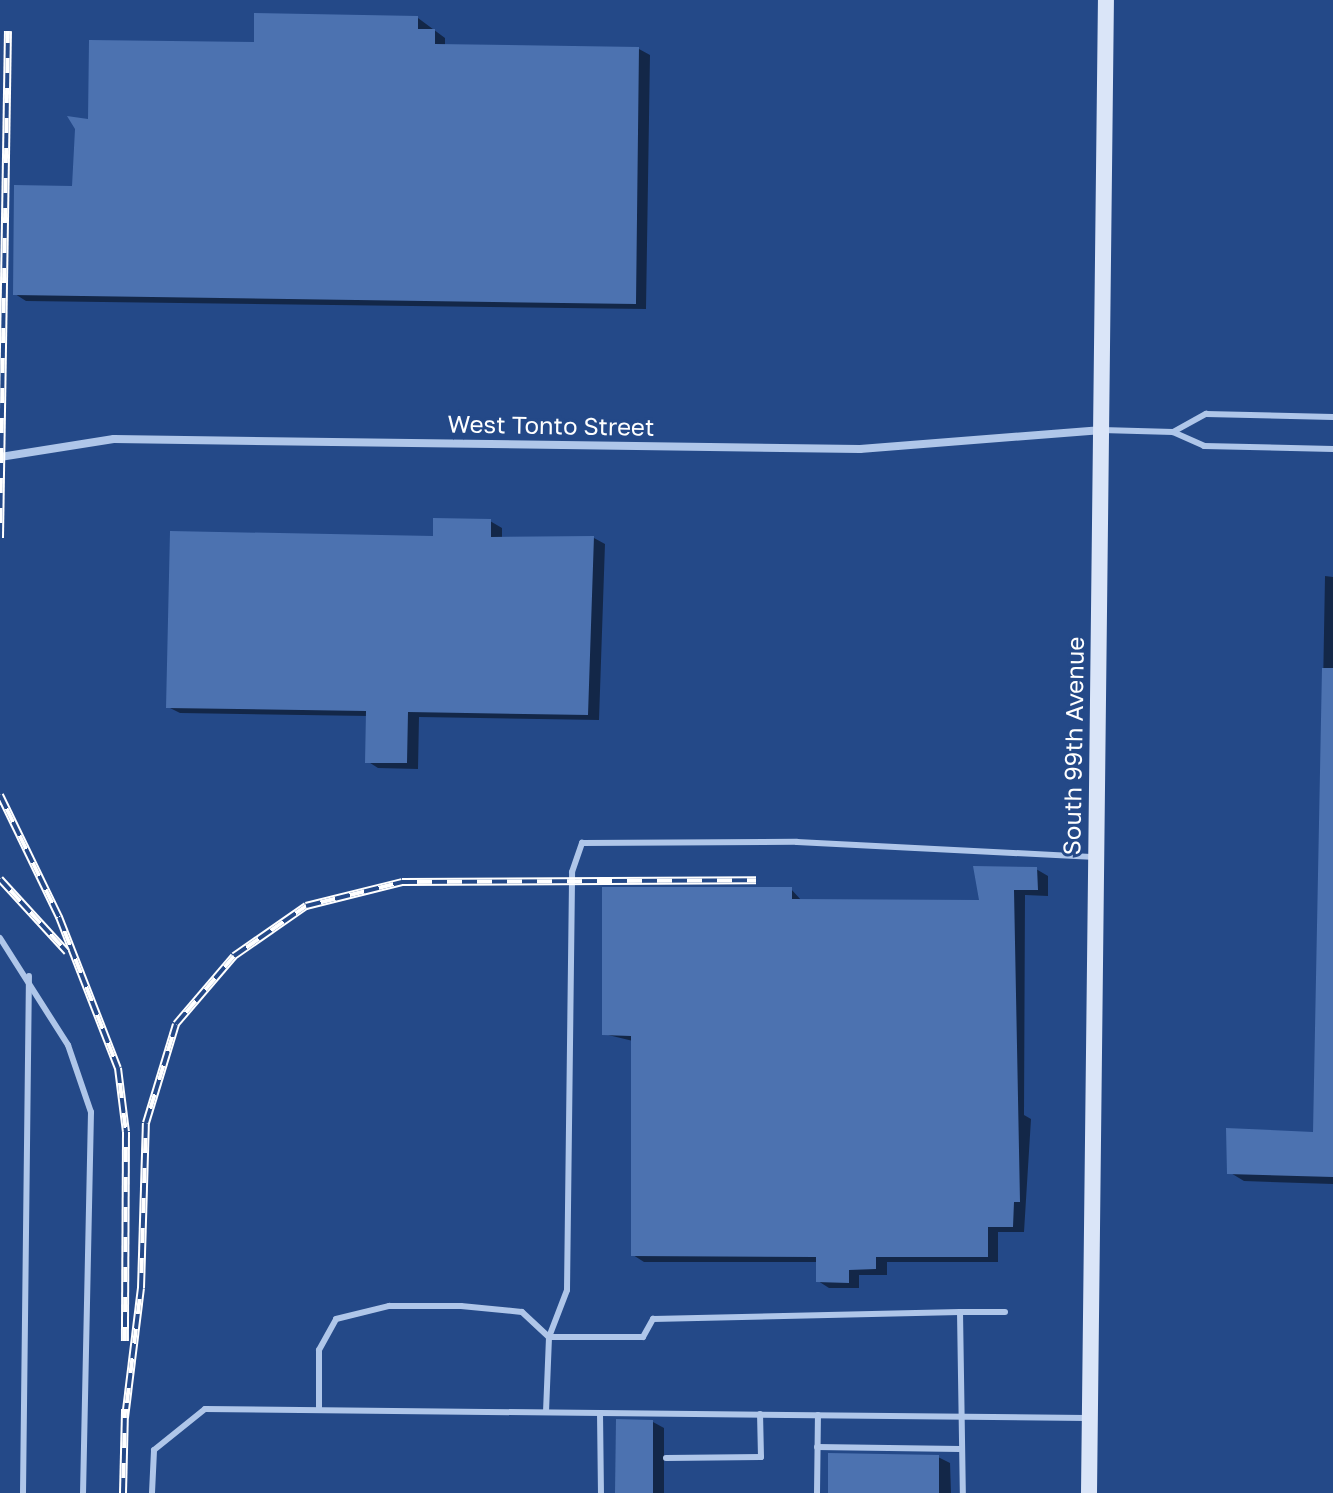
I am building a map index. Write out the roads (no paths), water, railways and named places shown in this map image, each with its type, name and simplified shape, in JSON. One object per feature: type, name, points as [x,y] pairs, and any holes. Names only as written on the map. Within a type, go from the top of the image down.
[{"type":"main road","name":"South 99th Avenue","points":[[1089,1493],[1106,0]]},
{"type":"street","name":"West Tonto Street","points":[[0,457],[114,439],[860,449],[1102,430]]},
{"type":"lane","points":[[1173,432],[1206,414],[1333,417]]},
{"type":"lane","points":[[1102,430],[1173,432],[1204,446],[1333,449]]},
{"type":"lane","points":[[546,1412],[549,1337],[567,1290],[572,872],[582,843],[797,842],[1096,857]]},
{"type":"lane","points":[[0,938],[29,976],[68,1045],[91,1112],[83,1493]]},
{"type":"lane","points":[[23,1493],[29,976]]},
{"type":"lane","points":[[319,1410],[319,1350],[336,1319],[389,1306],[461,1306],[522,1312],[549,1337],[643,1337],[653,1319],[1005,1312]]},
{"type":"lane","points":[[960,1312],[959,1416],[963,1493]]},
{"type":"lane","points":[[152,1493],[154,1450],[205,1409],[1090,1418]]},
{"type":"lane","points":[[600,1413],[601,1493]]},
{"type":"lane","points":[[666,1458],[761,1457],[760,1414]]},
{"type":"lane","points":[[817,1493],[818,1415]]},
{"type":"lane","points":[[817,1447],[960,1449]]},
{"type":"railway","points":[[0,538],[8,31]]},
{"type":"railway","points":[[0,795],[59,917],[118,1068],[126,1132],[125,1341]]},
{"type":"railway","points":[[0,879],[67,952]]},
{"type":"railway","points":[[125,1418],[141,1288],[146,1123],[176,1024],[234,956],[306,906],[402,882],[756,880]]},
{"type":"railway","points":[[123,1493],[125,1409]]}]
